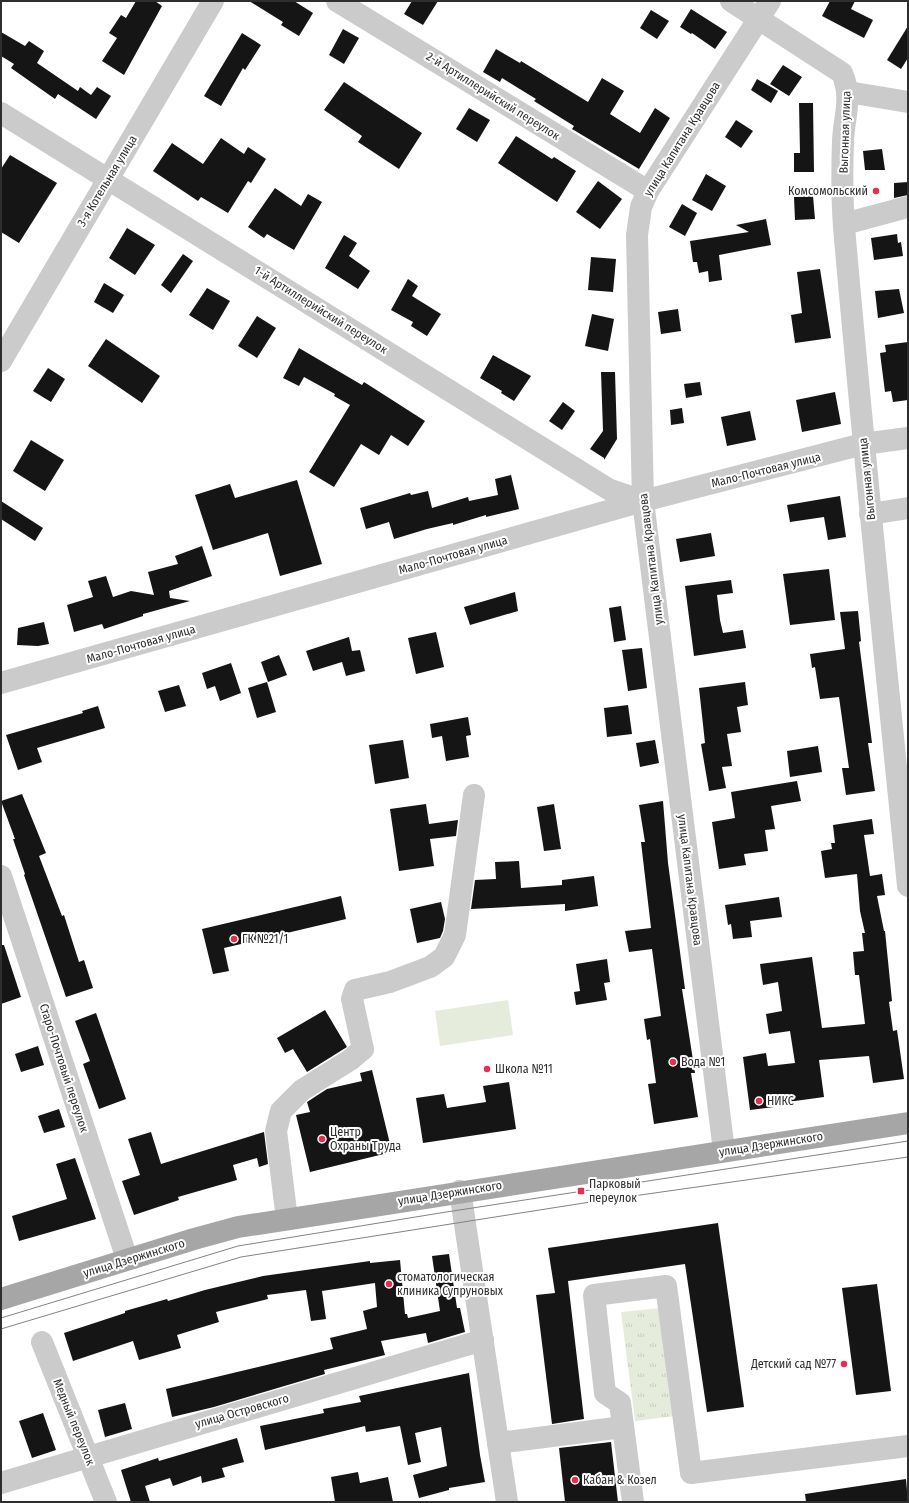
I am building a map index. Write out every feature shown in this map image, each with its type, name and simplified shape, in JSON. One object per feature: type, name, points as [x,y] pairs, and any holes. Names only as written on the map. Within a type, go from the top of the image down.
[{"type":"main road","name":"улица Дзержинского","points":[[1,1299],[238,1227],[460,1191],[908,1123]]},
{"type":"street","name":"3-я Котельная улица","points":[[1,361],[213,1]]},
{"type":"street","name":"2-й Артиллерийский переулок","points":[[337,1],[648,191]]},
{"type":"street","points":[[732,1],[759,19],[845,83],[908,102]]},
{"type":"street","name":"улица Капитана Кравцова","points":[[724,1151],[643,501],[637,235],[641,207],[648,191],[770,1]]},
{"type":"street","name":"Выгонная улица","points":[[845,83],[848,107],[843,139],[844,224],[863,444],[908,886]]},
{"type":"street","name":"1-й Артиллерийский переулок","points":[[1,113],[109,178],[610,490],[643,501]]},
{"type":"street","points":[[844,224],[908,207]]},
{"type":"street","name":"Мало-Почтовая улица","points":[[1,684],[643,501],[863,444],[908,438]]},
{"type":"street","points":[[870,514],[908,508]]},
{"type":"street","points":[[287,1219],[276,1131],[281,1111],[302,1090],[350,1060],[363,1050],[352,999],[355,990],[390,982],[430,967],[444,958],[455,935],[474,795]]},
{"type":"street","name":"Старо-Почтовый переулок","points":[[1,876],[127,1260]]},
{"type":"street","points":[[460,1191],[498,1443],[502,1501]]},
{"type":"street","points":[[633,1502],[620,1403],[605,1393],[594,1295],[666,1286],[691,1473],[908,1446]]},
{"type":"street","name":"улица Островского","points":[[1,1482],[483,1340]]},
{"type":"street","name":"Медный переулок","points":[[42,1342],[106,1502]]},
{"type":"street","points":[[498,1443],[623,1427]]},
{"type":"green space","points":[[508,1000],[513,1035],[440,1046],[435,1011]]},
{"type":"green space","points":[[661,1308],[675,1416],[635,1421],[621,1312]]},
{"type":"building","points":[[136,1],[155,1],[162,6],[124,75],[102,61],[117,38],[109,33],[121,15],[126,18]]},
{"type":"building","points":[[249,1],[294,1],[313,13],[299,36],[281,25],[283,22]]},
{"type":"building","points":[[412,1],[438,1],[423,25],[404,14]]},
{"type":"building","points":[[830,1],[855,1],[851,9],[873,20],[864,38],[822,16]]},
{"type":"building","points":[[691,9],[727,32],[715,49],[692,33],[691,34],[680,27]]},
{"type":"building","points":[[651,10],[669,21],[657,39],[640,28]]},
{"type":"building","points":[[908,26],[908,58],[901,69],[887,60]]},
{"type":"building","points":[[343,29],[359,38],[344,64],[329,55]]},
{"type":"building","points":[[1,32],[25,46],[29,41],[44,51],[37,63],[78,91],[80,87],[91,95],[97,87],[111,96],[96,119],[58,94],[55,99],[11,68],[14,64],[1,56]]},
{"type":"building","points":[[242,33],[261,45],[245,70],[243,68],[221,106],[204,96]]},
{"type":"building","points":[[496,49],[520,63],[521,61],[588,102],[602,78],[624,91],[610,114],[640,133],[655,108],[670,118],[639,169],[572,129],[574,126],[534,101],[536,99],[502,78],[500,82],[483,72]]},
{"type":"building","points":[[783,65],[802,77],[789,96],[770,84]]},
{"type":"building","points":[[757,79],[778,91],[771,103],[751,90]]},
{"type":"building","points":[[344,82],[422,133],[399,169],[358,142],[362,136],[324,110]]},
{"type":"building","points":[[799,103],[813,103],[814,172],[794,172],[794,153],[800,153]]},
{"type":"building","points":[[469,108],[490,120],[477,142],[456,129]]},
{"type":"building","points":[[736,120],[753,131],[741,148],[725,137]]},
{"type":"building","points":[[516,136],[552,159],[554,157],[576,171],[557,202],[498,163]]},
{"type":"building","points":[[221,138],[244,154],[248,147],[266,159],[251,183],[248,181],[228,213],[201,197],[198,201],[153,171],[172,143],[203,164]]},
{"type":"building","points":[[882,149],[885,170],[865,170],[863,151]]},
{"type":"building","points":[[10,155],[57,183],[19,243],[1,232],[1,169]]},
{"type":"building","points":[[706,174],[726,186],[712,211],[692,200]]},
{"type":"building","points":[[598,181],[622,199],[600,229],[576,212]]},
{"type":"building","points":[[908,182],[908,195],[894,198],[894,183]]},
{"type":"building","points":[[275,188],[301,206],[308,194],[322,202],[294,250],[267,234],[264,238],[248,227]]},
{"type":"building","points":[[813,196],[815,219],[795,220],[794,197]]},
{"type":"building","points":[[682,204],[697,213],[685,236],[669,227]]},
{"type":"building","points":[[766,219],[771,245],[719,255],[722,280],[709,282],[708,271],[699,273],[697,262],[693,262],[690,241],[749,232],[736,225]]},
{"type":"building","points":[[127,228],[155,245],[135,275],[109,258]]},
{"type":"building","points":[[897,234],[898,243],[901,242],[903,256],[874,260],[871,238]]},
{"type":"building","points":[[344,235],[357,243],[349,256],[370,271],[358,289],[325,268]]},
{"type":"building","points":[[183,254],[193,261],[171,293],[161,285]]},
{"type":"building","points":[[591,257],[616,259],[613,292],[588,290]]},
{"type":"building","points":[[820,269],[831,338],[795,343],[791,315],[802,313],[797,272]]},
{"type":"building","points":[[408,279],[418,286],[412,296],[441,314],[427,336],[411,326],[413,322],[391,310]]},
{"type":"building","points":[[104,283],[124,295],[113,313],[94,302]]},
{"type":"building","points":[[207,288],[230,301],[213,330],[189,315]]},
{"type":"building","points":[[899,289],[904,313],[878,318],[875,291]]},
{"type":"building","points":[[678,309],[681,331],[661,334],[658,312]]},
{"type":"building","points":[[592,314],[614,319],[608,351],[585,346]]},
{"type":"building","points":[[257,316],[276,328],[257,358],[238,346]]},
{"type":"building","points":[[106,339],[160,376],[142,403],[88,366]]},
{"type":"building","points":[[908,342],[908,400],[893,402],[891,391],[885,392],[880,353],[886,352],[885,345]]},
{"type":"building","points":[[299,348],[362,385],[364,382],[425,421],[408,446],[391,435],[379,455],[361,444],[334,487],[309,472],[350,405],[334,396],[335,394],[304,377],[299,386],[283,378]]},
{"type":"building","points":[[493,355],[531,376],[514,401],[501,393],[502,391],[480,378]]},
{"type":"building","points":[[48,368],[65,379],[51,402],[33,391]]},
{"type":"building","points":[[601,372],[615,372],[617,439],[604,460],[604,458],[590,449],[603,431]]},
{"type":"building","points":[[700,382],[702,395],[686,398],[684,384]]},
{"type":"building","points":[[835,392],[841,424],[802,432],[796,400]]},
{"type":"building","points":[[563,402],[575,411],[562,430],[549,421]]},
{"type":"building","points":[[682,408],[684,423],[671,425],[670,410]]},
{"type":"building","points":[[750,411],[756,440],[727,446],[721,417]]},
{"type":"building","points":[[31,440],[64,460],[45,491],[13,471]]},
{"type":"building","points":[[511,475],[519,509],[486,517],[486,515],[453,525],[453,523],[427,529],[394,539],[389,522],[366,529],[360,508],[410,493],[411,495],[428,491],[432,508],[468,497],[469,501],[498,495],[495,479]]},
{"type":"building","points":[[297,480],[322,564],[280,576],[268,533],[213,550],[195,495],[230,484],[235,498]]},
{"type":"building","points":[[840,496],[846,537],[828,540],[824,517],[790,522],[787,505]]},
{"type":"building","points":[[1,501],[43,528],[35,541],[1,519]]},
{"type":"building","points":[[711,533],[715,556],[680,562],[676,539]]},
{"type":"building","points":[[202,546],[212,576],[169,591],[170,598],[190,601],[143,614],[143,616],[104,629],[102,624],[74,632],[67,605],[93,597],[88,581],[106,576],[113,597],[131,591],[154,595],[148,572],[178,564],[175,556]]},
{"type":"building","points":[[829,569],[835,620],[790,625],[783,574]]},
{"type":"building","points":[[731,580],[733,593],[717,595],[720,620],[723,633],[743,630],[746,648],[694,656],[685,586]]},
{"type":"building","points":[[515,592],[518,611],[470,625],[464,607]]},
{"type":"building","points":[[621,606],[626,640],[614,642],[609,608]]},
{"type":"building","points":[[858,611],[861,641],[859,642],[872,743],[868,743],[875,791],[846,795],[842,768],[849,768],[839,697],[820,699],[815,667],[812,668],[810,654],[845,649],[840,612]]},
{"type":"building","points":[[44,622],[49,644],[38,646],[17,645],[18,628]]},
{"type":"building","points":[[436,632],[444,667],[416,674],[408,638]]},
{"type":"building","points":[[349,637],[352,651],[360,650],[365,671],[346,676],[342,662],[313,671],[306,651]]},
{"type":"building","points":[[642,648],[647,688],[628,691],[622,650]]},
{"type":"building","points":[[279,655],[287,675],[268,682],[261,662]]},
{"type":"building","points":[[231,663],[241,693],[220,701],[215,686],[207,689],[202,673]]},
{"type":"building","points":[[267,682],[276,712],[257,718],[248,688]]},
{"type":"building","points":[[745,682],[748,705],[737,707],[741,732],[727,734],[732,766],[722,767],[726,788],[709,791],[701,744],[705,743],[699,688]]},
{"type":"building","points":[[179,685],[186,706],[165,712],[158,691]]},
{"type":"building","points":[[628,705],[632,734],[607,737],[604,708]]},
{"type":"building","points":[[98,706],[105,728],[37,748],[42,762],[18,770],[6,735],[83,713],[82,711]]},
{"type":"building","points":[[468,717],[471,735],[466,736],[469,757],[446,761],[442,736],[432,738],[430,724]]},
{"type":"building","points":[[403,740],[409,778],[375,784],[369,745]]},
{"type":"building","points":[[655,740],[659,763],[640,767],[636,743]]},
{"type":"building","points":[[818,746],[822,772],[790,777],[787,751]]},
{"type":"building","points":[[797,781],[801,801],[771,806],[775,829],[765,830],[768,851],[744,854],[746,865],[719,869],[712,822],[735,818],[731,792]]},
{"type":"building","points":[[22,794],[46,853],[39,856],[62,916],[64,915],[79,962],[84,960],[93,988],[66,997],[24,875],[25,874],[13,839],[15,839],[1,801]]},
{"type":"building","points":[[663,801],[668,863],[685,989],[682,989],[695,1073],[691,1073],[698,1117],[654,1124],[648,1084],[656,1083],[650,1039],[647,1040],[644,1019],[661,1016],[652,949],[629,952],[625,931],[651,928],[641,842],[645,842],[639,805]]},
{"type":"building","points":[[426,804],[429,824],[458,820],[456,836],[430,839],[434,866],[399,871],[390,809]]},
{"type":"building","points":[[554,804],[561,849],[544,851],[537,807]]},
{"type":"building","points":[[872,819],[874,834],[864,835],[870,876],[882,874],[885,895],[877,896],[885,931],[892,1001],[889,1002],[893,1031],[897,1030],[904,1079],[873,1083],[869,1056],[819,1060],[824,1097],[773,1104],[774,1107],[750,1110],[743,1057],[766,1053],[768,1066],[795,1063],[790,1031],[769,1034],[766,1014],[782,1011],[778,982],[763,985],[760,964],[812,957],[822,1028],[865,1024],[859,975],[855,975],[853,952],[864,951],[862,933],[865,933],[860,911],[857,874],[825,878],[821,851],[832,849],[831,843],[835,843],[833,825]]},
{"type":"building","points":[[519,861],[521,888],[562,885],[562,880],[594,876],[598,906],[565,911],[565,904],[471,909],[475,880],[496,879],[495,862]]},
{"type":"building","name":"ГК №21/1","points":[[341,896],[346,919],[224,948],[229,971],[213,974],[202,929]]},
{"type":"building","points":[[779,897],[782,917],[750,921],[752,937],[733,939],[731,924],[728,925],[725,905]]},
{"type":"building","points":[[441,902],[445,919],[440,938],[417,943],[410,909]]},
{"type":"building","points":[[1,945],[4,945],[21,997],[1,1004]]},
{"type":"building","points":[[607,959],[610,982],[604,983],[607,1000],[576,1005],[574,992],[580,991],[576,964]]},
{"type":"building","points":[[325,1010],[347,1047],[307,1072],[293,1049],[285,1053],[277,1038]]},
{"type":"building","points":[[96,1013],[126,1099],[99,1109],[83,1064],[90,1061],[75,1021]]},
{"type":"building","points":[[38,1046],[44,1065],[21,1072],[15,1054]]},
{"type":"building","points":[[372,1070],[392,1152],[310,1172],[296,1115],[310,1112],[307,1102],[327,1089],[362,1081],[360,1073]]},
{"type":"building","name":"Школа №11","points":[[509,1082],[516,1129],[423,1143],[416,1098],[444,1094],[447,1108],[486,1102],[483,1086]]},
{"type":"building","points":[[59,1109],[65,1127],[44,1133],[38,1116]]},
{"type":"building","points":[[151,1132],[161,1164],[264,1132],[268,1164],[259,1167],[257,1158],[233,1165],[237,1180],[178,1197],[179,1200],[134,1215],[122,1181],[140,1175],[128,1139]]},
{"type":"building","points":[[75,1158],[96,1219],[19,1241],[12,1216],[67,1199],[56,1164]]},
{"type":"building","points":[[718,1223],[744,1407],[707,1412],[685,1264],[568,1281],[584,1419],[552,1424],[536,1295],[555,1293],[548,1248]]},
{"type":"building","points":[[449,1254],[457,1308],[460,1308],[465,1332],[428,1343],[426,1333],[381,1341],[385,1355],[324,1370],[325,1374],[214,1407],[172,1417],[166,1389],[333,1349],[330,1338],[367,1329],[363,1311],[377,1307],[375,1283],[322,1291],[326,1319],[311,1321],[306,1290],[267,1295],[268,1299],[216,1312],[219,1322],[177,1335],[181,1348],[139,1360],[133,1341],[73,1361],[64,1333],[125,1313],[125,1311],[167,1299],[168,1301],[205,1290],[263,1276],[370,1261],[370,1263],[400,1260],[405,1314],[407,1314],[408,1318],[440,1311],[432,1256]]},
{"type":"building","points":[[877,1284],[891,1391],[856,1395],[842,1288]]},
{"type":"building","points":[[469,1373],[485,1482],[449,1488],[449,1490],[419,1498],[413,1475],[447,1466],[441,1427],[415,1433],[421,1462],[408,1465],[400,1426],[366,1432],[365,1426],[265,1450],[260,1426],[324,1413],[323,1409],[361,1402],[359,1396]]},
{"type":"building","points":[[125,1403],[132,1429],[105,1437],[98,1410]]},
{"type":"building","points":[[43,1413],[56,1450],[32,1458],[19,1421]]},
{"type":"building","points":[[237,1438],[244,1462],[222,1468],[225,1477],[202,1483],[201,1476],[173,1486],[170,1478],[145,1486],[150,1502],[131,1502],[121,1470],[158,1458],[159,1461]]},
{"type":"building","points":[[611,1442],[618,1502],[565,1502],[559,1448]]},
{"type":"building","points":[[358,1472],[360,1483],[388,1477],[393,1502],[335,1502],[331,1477]]},
{"type":"building","points":[[906,1479],[908,1502],[806,1502],[805,1494]]},
{"type":"tram line","points":[[1,1318],[238,1246],[440,1213],[908,1141]]},
{"type":"tram line","points":[[1,1329],[241,1257],[584,1203],[908,1157]]},
{"type":"place","name":"Комсомольский","points":[[876,191]]},
{"type":"place","name":"ГК №21/1","points":[[234,939]]},
{"type":"place","name":"Вода №1","points":[[673,1062]]},
{"type":"place","name":"Школа №11","points":[[487,1069]]},
{"type":"place","name":"НИКС","points":[[759,1101]]},
{"type":"place","name":"Центр Охраны Труда","points":[[322,1139]]},
{"type":"place","name":"Парковый переулок","points":[[581,1191]]},
{"type":"place","name":"стоматологическая клиника Супруновых","points":[[389,1284]]},
{"type":"place","name":"Детский сад №77","points":[[844,1364]]},
{"type":"place","name":"Кабан & Козел","points":[[575,1480]]}]
